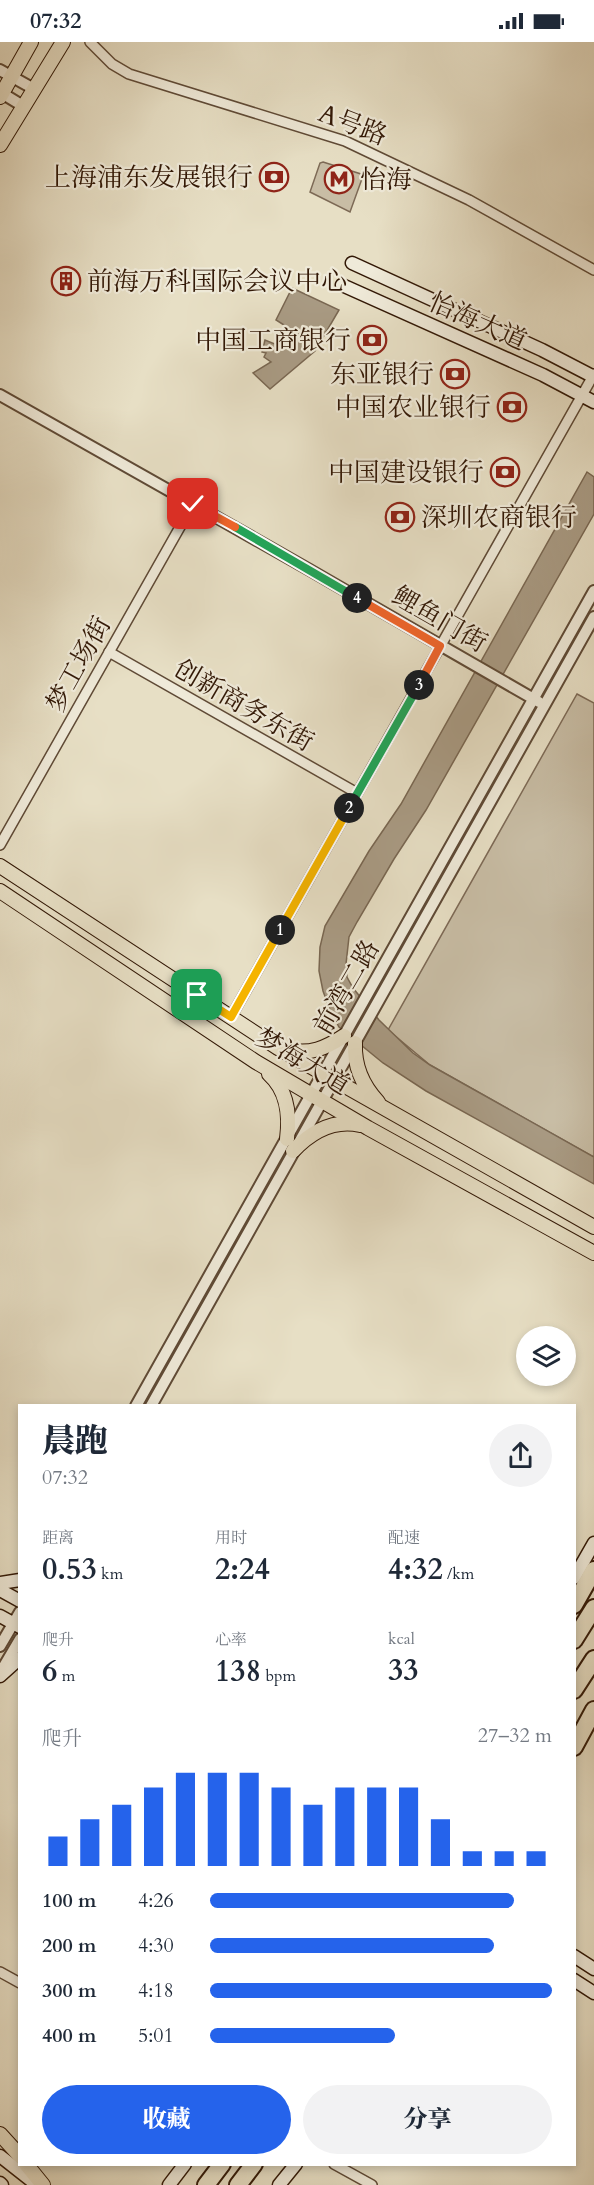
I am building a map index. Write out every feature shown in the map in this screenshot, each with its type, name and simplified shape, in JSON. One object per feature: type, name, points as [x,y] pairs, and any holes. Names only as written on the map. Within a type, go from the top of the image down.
[{"type":"highway","points":[[576,1600],[586,1575]]},
{"type":"highway","points":[[576,1637],[594,1608]]},
{"type":"highway","points":[[576,1687],[594,1659]]},
{"type":"highway","points":[[576,1743],[594,1710]]},
{"type":"highway","points":[[206,2185],[220,2166]]},
{"type":"highway","points":[[238,2185],[252,2166]]},
{"type":"main road","points":[[1,94],[6,73],[31,42]]},
{"type":"main road","points":[[0,145],[63,42]]},
{"type":"main road","name":"怡海大道","points":[[352,263],[594,376]]},
{"type":"main road","name":"怡海大道","points":[[342,285],[543,375],[594,402]]},
{"type":"main road","name":"梦海大道","points":[[0,866],[278,1048],[594,1227]]},
{"type":"main road","name":"梦海大道","points":[[0,891],[256,1062],[368,1128],[594,1253]]},
{"type":"main road","points":[[278,1048],[300,1052],[317,1051],[350,1040],[362,1078],[372,1095],[391,1113]]},
{"type":"main road","points":[[256,1062],[274,1078],[285,1100],[290,1145],[326,1127],[355,1124],[368,1128]]},
{"type":"main road","points":[[586,1575],[594,1543]]},
{"type":"main road","points":[[0,1583],[18,1580]]},
{"type":"main road","points":[[0,1590],[18,1600]]},
{"type":"main road","points":[[0,1616],[17,1621]]},
{"type":"main road","points":[[0,1675],[18,1660]]},
{"type":"main road","points":[[576,1748],[594,1720]]},
{"type":"main road","points":[[576,1957],[594,1969]]},
{"type":"main road","points":[[576,1981],[594,1993]]},
{"type":"main road","points":[[0,2134],[18,2154]]},
{"type":"main road","points":[[0,2156],[37,2185]]},
{"type":"main road","points":[[28,2166],[43,2185]]},
{"type":"main road","points":[[169,2185],[183,2166]]},
{"type":"main road","points":[[279,2185],[294,2166]]},
{"type":"street","name":"A号路","points":[[90,42],[112,64],[129,74],[325,133],[374,153],[469,200],[594,270]]},
{"type":"street","points":[[6,73],[34,89]]},
{"type":"street","points":[[1,94],[23,106]]},
{"type":"street","points":[[231,1017],[594,376]]},
{"type":"street","name":"鲤鱼门街","points":[[0,395],[539,702]]},
{"type":"street","name":"梦工场街","points":[[0,846],[193,504]]},
{"type":"street","name":"前湾二路","points":[[152,1404],[327,1077],[350,1040],[375,1007],[539,702],[594,591]]},
{"type":"street","name":"前湾二路","points":[[350,1040],[366,998],[539,702],[594,617]]},
{"type":"street","name":"创新商务东街","points":[[109,652],[357,793]]},
{"type":"street","name":"前湾二路","points":[[137,1404],[290,1145]]},
{"type":"street","points":[[0,1646],[17,1621]]},
{"type":"street","points":[[0,1675],[18,1643]]},
{"type":"street","points":[[0,1972],[18,1982]]},
{"type":"street","points":[[338,2166],[372,2185]]},
{"type":"shaded area","points":[[323,162],[363,176],[350,212],[310,192],[320,163]]},
{"type":"shaded area","points":[[292,288],[339,310],[315,351],[270,389],[253,373],[271,362],[264,357],[266,353],[262,352],[265,340],[282,347],[284,325],[276,320]]},
{"type":"shaded area","points":[[587,472],[594,477],[594,514],[426,810],[357,922],[349,937],[346,964],[347,977],[353,988],[379,1020],[413,1053],[430,1065],[594,1157],[594,1184],[426,1091],[383,1063],[339,1027],[323,991],[319,971],[320,947],[325,926],[369,851],[401,804]]},
{"type":"shaded area","points":[[577,694],[594,703],[594,1157],[430,1065],[388,1030]]},
{"type":"place","name":"上海浦东发展银行","points":[[274,177]]},
{"type":"place","name":"怡海","points":[[339,179]]},
{"type":"place","name":"前海万科国际会议中心","points":[[66,281]]},
{"type":"place","name":"中国工商银行","points":[[372,340]]},
{"type":"place","name":"东亚银行","points":[[455,374]]},
{"type":"place","name":"中国农业银行","points":[[512,407]]},
{"type":"place","name":"中国建设银行","points":[[505,472]]},
{"type":"place","name":"深圳农商银行","points":[[400,517]]},
{"type":"route","points":[[193,504],[440,646],[231,1017],[197,995]]}]
